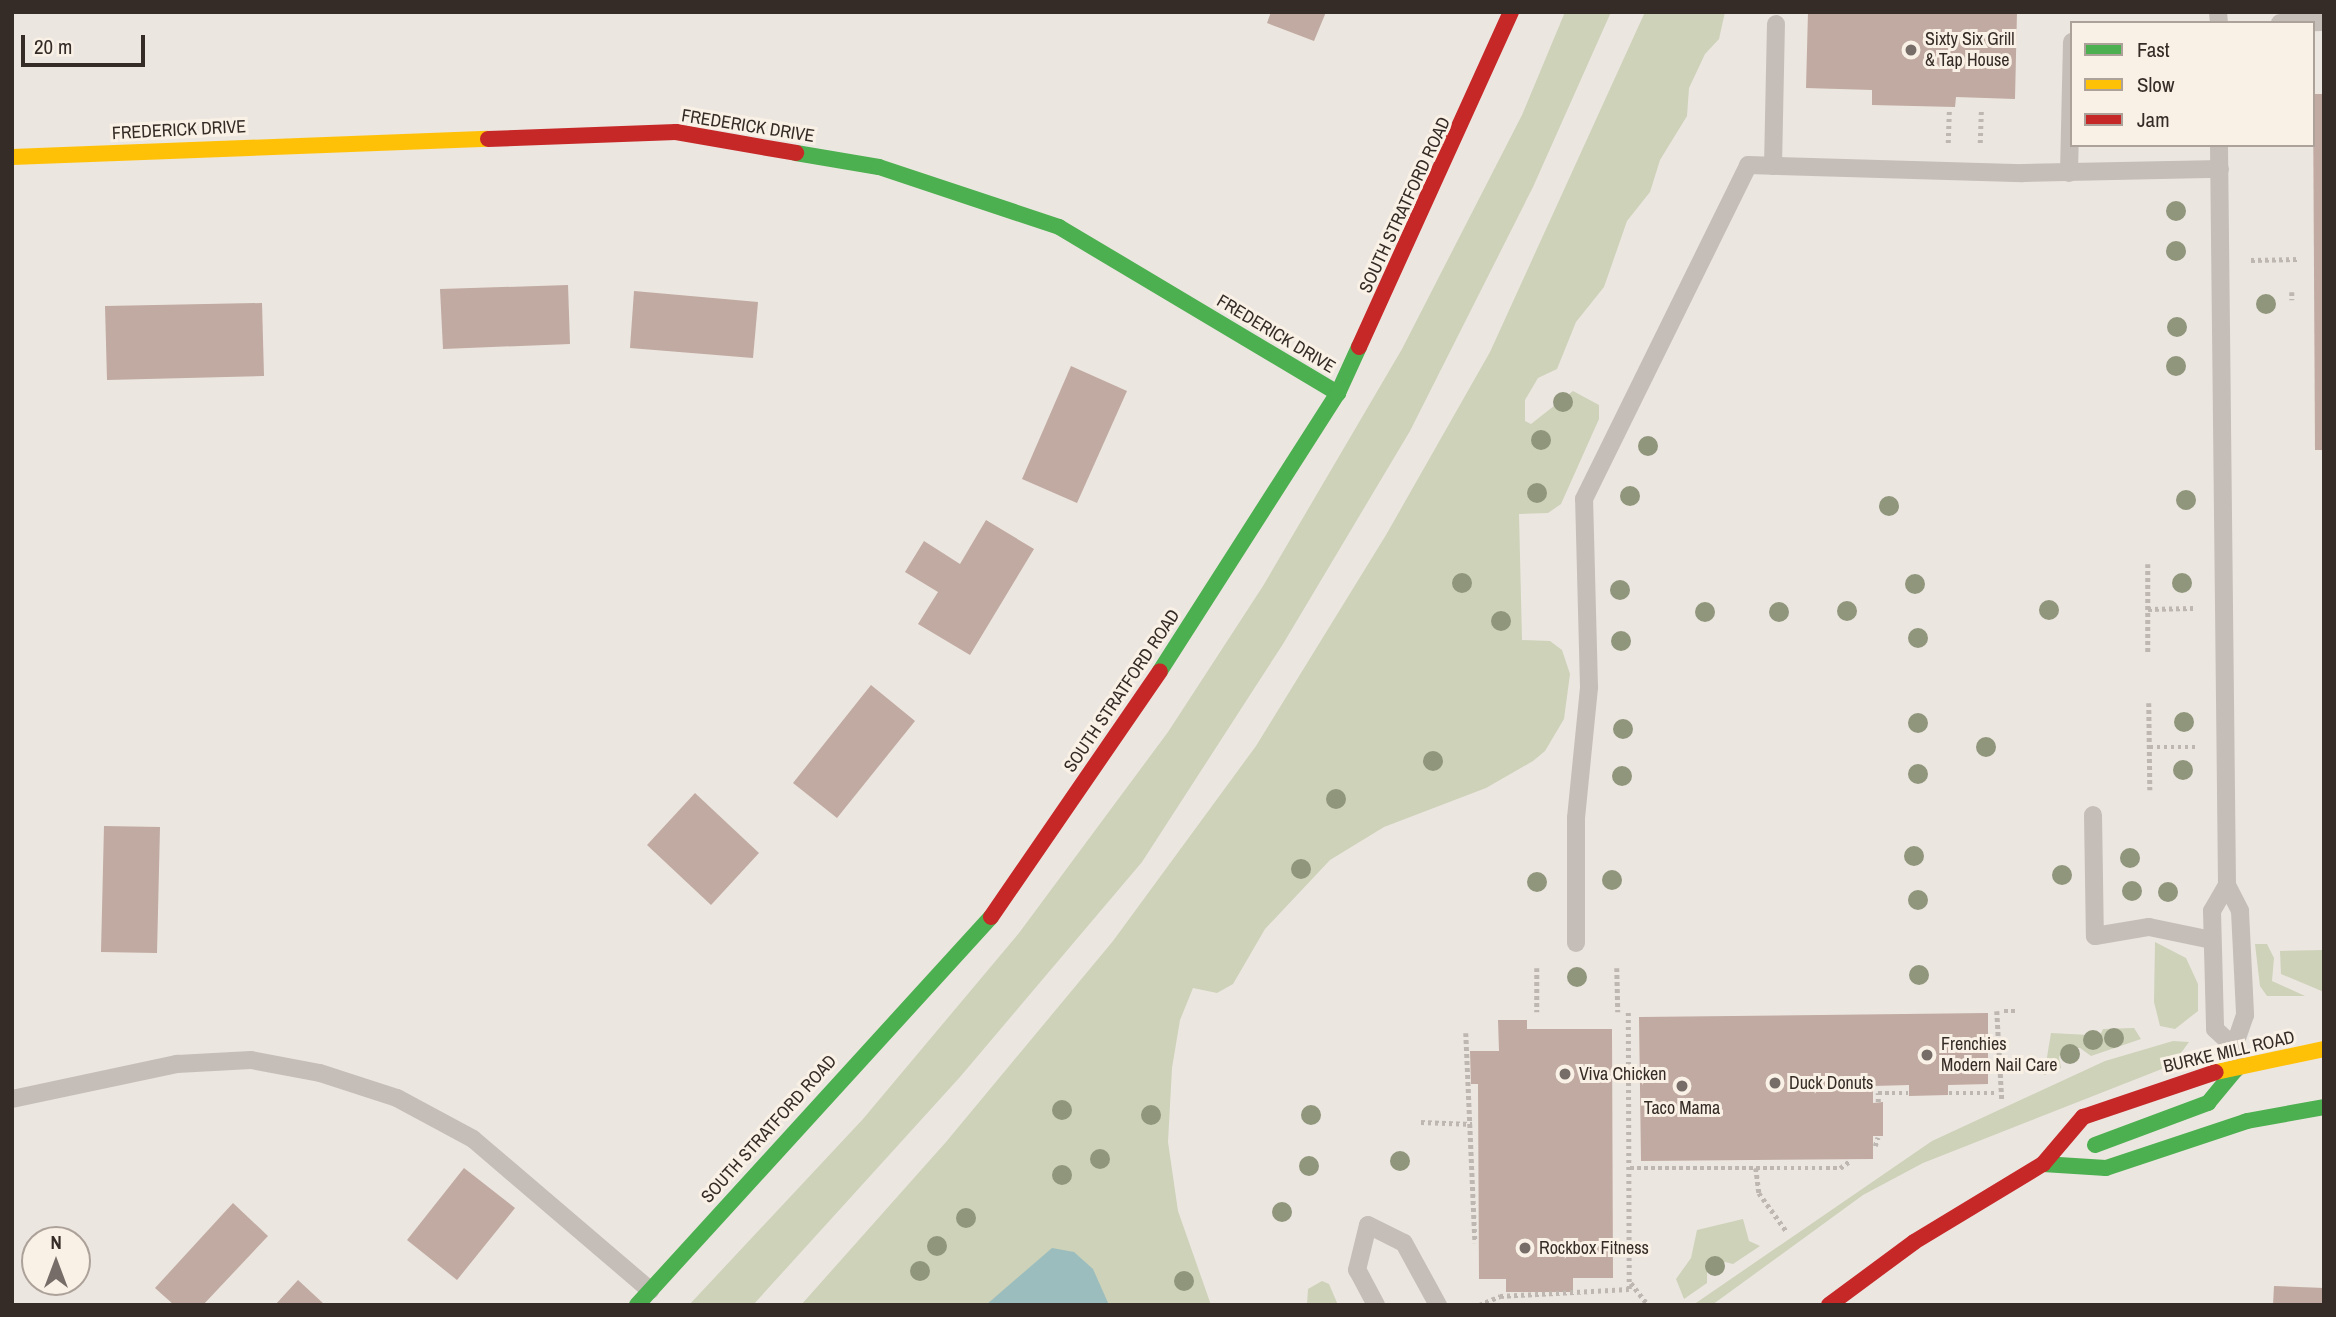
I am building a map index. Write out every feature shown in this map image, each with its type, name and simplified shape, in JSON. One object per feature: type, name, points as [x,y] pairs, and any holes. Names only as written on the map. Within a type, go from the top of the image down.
[{"type":"street","name":"SOUTH STRATFORD ROAD","points":[[637,1305],[983,929],[1195,619],[1338,393],[1511,12]]},
{"type":"street","name":"FREDERICK DRIVE","points":[[12,157],[676,132],[879,167],[1059,227],[1338,393]]},
{"type":"street","name":"BURKE MILL ROAD","points":[[1829,1305],[1914,1242],[2043,1164],[2083,1117],[2182,1080],[2324,1049]]},
{"type":"street","points":[[2043,1164],[2208,1103],[2236,1069]]},
{"type":"street","points":[[2043,1164],[2106,1168],[2246,1121],[2324,1107]]},
{"type":"lane","points":[[1773,166],[1776,24]]},
{"type":"lane","points":[[2069,173],[2070,129]]},
{"type":"lane","points":[[2220,147],[2227,884],[2240,911],[2245,1015],[2234,1047],[2236,1069]]},
{"type":"lane","points":[[1576,943],[1576,818],[1589,687],[1584,499],[1748,165],[2069,173],[2220,169]]},
{"type":"lane","points":[[2093,815],[2095,936],[2149,927],[2212,940]]},
{"type":"lane","points":[[2227,884],[2212,911],[2215,1029],[2234,1047]]},
{"type":"lane","points":[[12,1099],[177,1064],[251,1060],[320,1073],[397,1098],[473,1139],[650,1290]]},
{"type":"lane","points":[[1376,1305],[1357,1270],[1368,1225],[1404,1243],[1438,1305]]},
{"type":"path","points":[[1948,147],[1949,108]]},
{"type":"path","points":[[1980,147],[1981,109]]},
{"type":"path","points":[[2249,260],[2299,259]]},
{"type":"path","points":[[2292,292],[2292,300]]},
{"type":"path","points":[[2147,564],[2148,653]]},
{"type":"path","points":[[2148,609],[2194,608]]},
{"type":"path","points":[[2149,703],[2150,790]]},
{"type":"path","points":[[2150,747],[2195,747]]},
{"type":"path","points":[[1537,968],[1537,1012]]},
{"type":"path","points":[[1617,968],[1618,1012]]},
{"type":"path","points":[[1628,1011],[1631,1283],[1648,1305]]},
{"type":"path","points":[[1997,1011],[1998,1093],[2001,1100]]},
{"type":"path","points":[[2004,1011],[2017,1011]]},
{"type":"path","points":[[1466,1033],[1475,1243]]},
{"type":"path","points":[[1878,1101],[1878,1093],[1908,1093]]},
{"type":"path","points":[[1950,1093],[1998,1093]]},
{"type":"path","points":[[1422,1122],[1472,1124]]},
{"type":"path","points":[[1875,1146],[1878,1137]]},
{"type":"path","points":[[1630,1168],[1840,1168],[1850,1161]]},
{"type":"path","points":[[1756,1168],[1759,1193],[1787,1232]]},
{"type":"path","points":[[1479,1305],[1500,1296],[1624,1292],[1631,1283]]},
{"type":"green space","points":[[1565,12],[1611,12],[1533,187],[1410,431],[1283,644],[1142,862],[960,1077],[753,1305],[689,1305],[863,1119],[1019,933],[1168,732],[1263,586],[1402,349],[1522,115]]},
{"type":"green space","points":[[1645,12],[1725,12],[1719,39],[1705,54],[1689,88],[1687,116],[1660,160],[1650,192],[1627,221],[1604,287],[1576,322],[1557,369],[1538,378],[1525,400],[1525,421],[1531,424],[1573,391],[1599,405],[1599,419],[1561,504],[1548,513],[1519,514],[1522,640],[1550,641],[1562,650],[1570,674],[1564,719],[1545,751],[1533,761],[1486,788],[1384,827],[1330,860],[1265,929],[1233,984],[1217,993],[1193,988],[1180,1020],[1172,1068],[1168,1142],[1178,1211],[1211,1305],[801,1305],[946,1142],[1113,941],[1256,746],[1386,535],[1490,352]]},
{"type":"green space","points":[[2155,942],[2186,958],[2198,984],[2198,1011],[2175,1029],[2160,1026],[2154,1002]]},
{"type":"green space","points":[[2255,944],[2267,944],[2274,958],[2272,981],[2305,996],[2267,996],[2260,986]]},
{"type":"green space","points":[[2324,950],[2324,992],[2281,974],[2280,951]]},
{"type":"green space","points":[[2134,1028],[2141,1039],[2091,1056],[2080,1048],[2065,1048],[2059,1057],[2061,1068],[2044,1075],[2051,1033],[2089,1035],[2096,1044],[2103,1029]]},
{"type":"green space","points":[[2173,1041],[2189,1042],[2172,1065],[1923,1163],[1863,1195],[1712,1305],[1693,1305],[1932,1141],[2105,1061]]},
{"type":"green space","points":[[1743,1219],[1749,1241],[1760,1246],[1733,1264],[1713,1259],[1707,1264],[1707,1283],[1684,1299],[1676,1279],[1691,1258],[1697,1230]]},
{"type":"green space","points":[[1322,1281],[1329,1284],[1338,1305],[1307,1305],[1308,1289]]},
{"type":"water","points":[[1052,1248],[1074,1252],[1093,1269],[1109,1305],[986,1305]]},
{"type":"building","points":[[1271,12],[1326,12],[1314,41],[1267,23]]},
{"type":"building","name":"Sixty Six Grill & Tap House","points":[[1808,12],[2017,12],[2015,99],[1956,97],[1955,107],[1872,105],[1872,90],[1806,88]]},
{"type":"building","points":[[2315,94],[2324,94],[2324,450],[2315,450],[2313,147]]},
{"type":"building","points":[[568,285],[570,344],[443,349],[440,289]]},
{"type":"building","points":[[634,291],[758,302],[753,358],[630,348]]},
{"type":"building","points":[[262,303],[264,376],[107,380],[105,306]]},
{"type":"building","points":[[1071,366],[1127,391],[1077,503],[1022,479]]},
{"type":"building","points":[[986,520],[1034,549],[970,655],[918,624],[938,592],[905,572],[924,541],[960,564]]},
{"type":"building","points":[[871,685],[915,721],[837,818],[793,783]]},
{"type":"building","points":[[695,793],[759,853],[711,905],[647,845]]},
{"type":"building","points":[[104,826],[160,827],[157,953],[101,952]]},
{"type":"building","points":[[1988,1013],[1988,1084],[1948,1085],[1948,1095],[1909,1096],[1909,1085],[1873,1086],[1873,1103],[1883,1102],[1883,1136],[1873,1136],[1873,1159],[1641,1161],[1639,1017]]},
{"type":"building","points":[[1498,1020],[1527,1020],[1527,1029],[1612,1029],[1613,1278],[1573,1278],[1573,1292],[1506,1292],[1506,1279],[1479,1279],[1478,1084],[1471,1084],[1470,1051],[1499,1051]]},
{"type":"building","points":[[464,1168],[515,1208],[457,1280],[407,1240]]},
{"type":"building","points":[[233,1203],[268,1236],[203,1305],[174,1305],[155,1288]]},
{"type":"building","points":[[298,1280],[325,1305],[275,1305]]},
{"type":"building","points":[[2274,1286],[2324,1288],[2324,1305],[2273,1305]]},
{"type":"traffic: fast","points":[[796,153],[879,167],[1059,227],[1338,393]]},
{"type":"traffic: fast","points":[[1160,671],[1338,393],[1359,347]]},
{"type":"traffic: fast","points":[[637,1305],[991,917]]},
{"type":"traffic: fast","points":[[2095,1145],[2208,1103],[2236,1069]]},
{"type":"traffic: fast","points":[[2043,1164],[2106,1168],[2247,1121],[2324,1107]]},
{"type":"traffic: slow","points":[[12,157],[488,139]]},
{"type":"traffic: slow","points":[[2216,1072],[2324,1049]]},
{"type":"traffic: jam","points":[[1359,347],[1511,12]]},
{"type":"traffic: jam","points":[[488,139],[676,132],[796,153]]},
{"type":"traffic: jam","points":[[991,917],[1160,671]]},
{"type":"traffic: jam","points":[[1829,1305],[1914,1242],[2043,1164],[2083,1117],[2216,1072]]},
{"type":"place","name":"Sixty Six Grill & Tap House","points":[[1911,50]]},
{"type":"place","name":"Frenchies Modern Nail Care","points":[[1927,1055]]},
{"type":"place","name":"Viva Chicken","points":[[1565,1074]]},
{"type":"place","name":"Duck Donuts","points":[[1775,1083]]},
{"type":"place","name":"Taco Mama","points":[[1682,1086]]},
{"type":"place","name":"Rockbox Fitness","points":[[1525,1248]]}]
